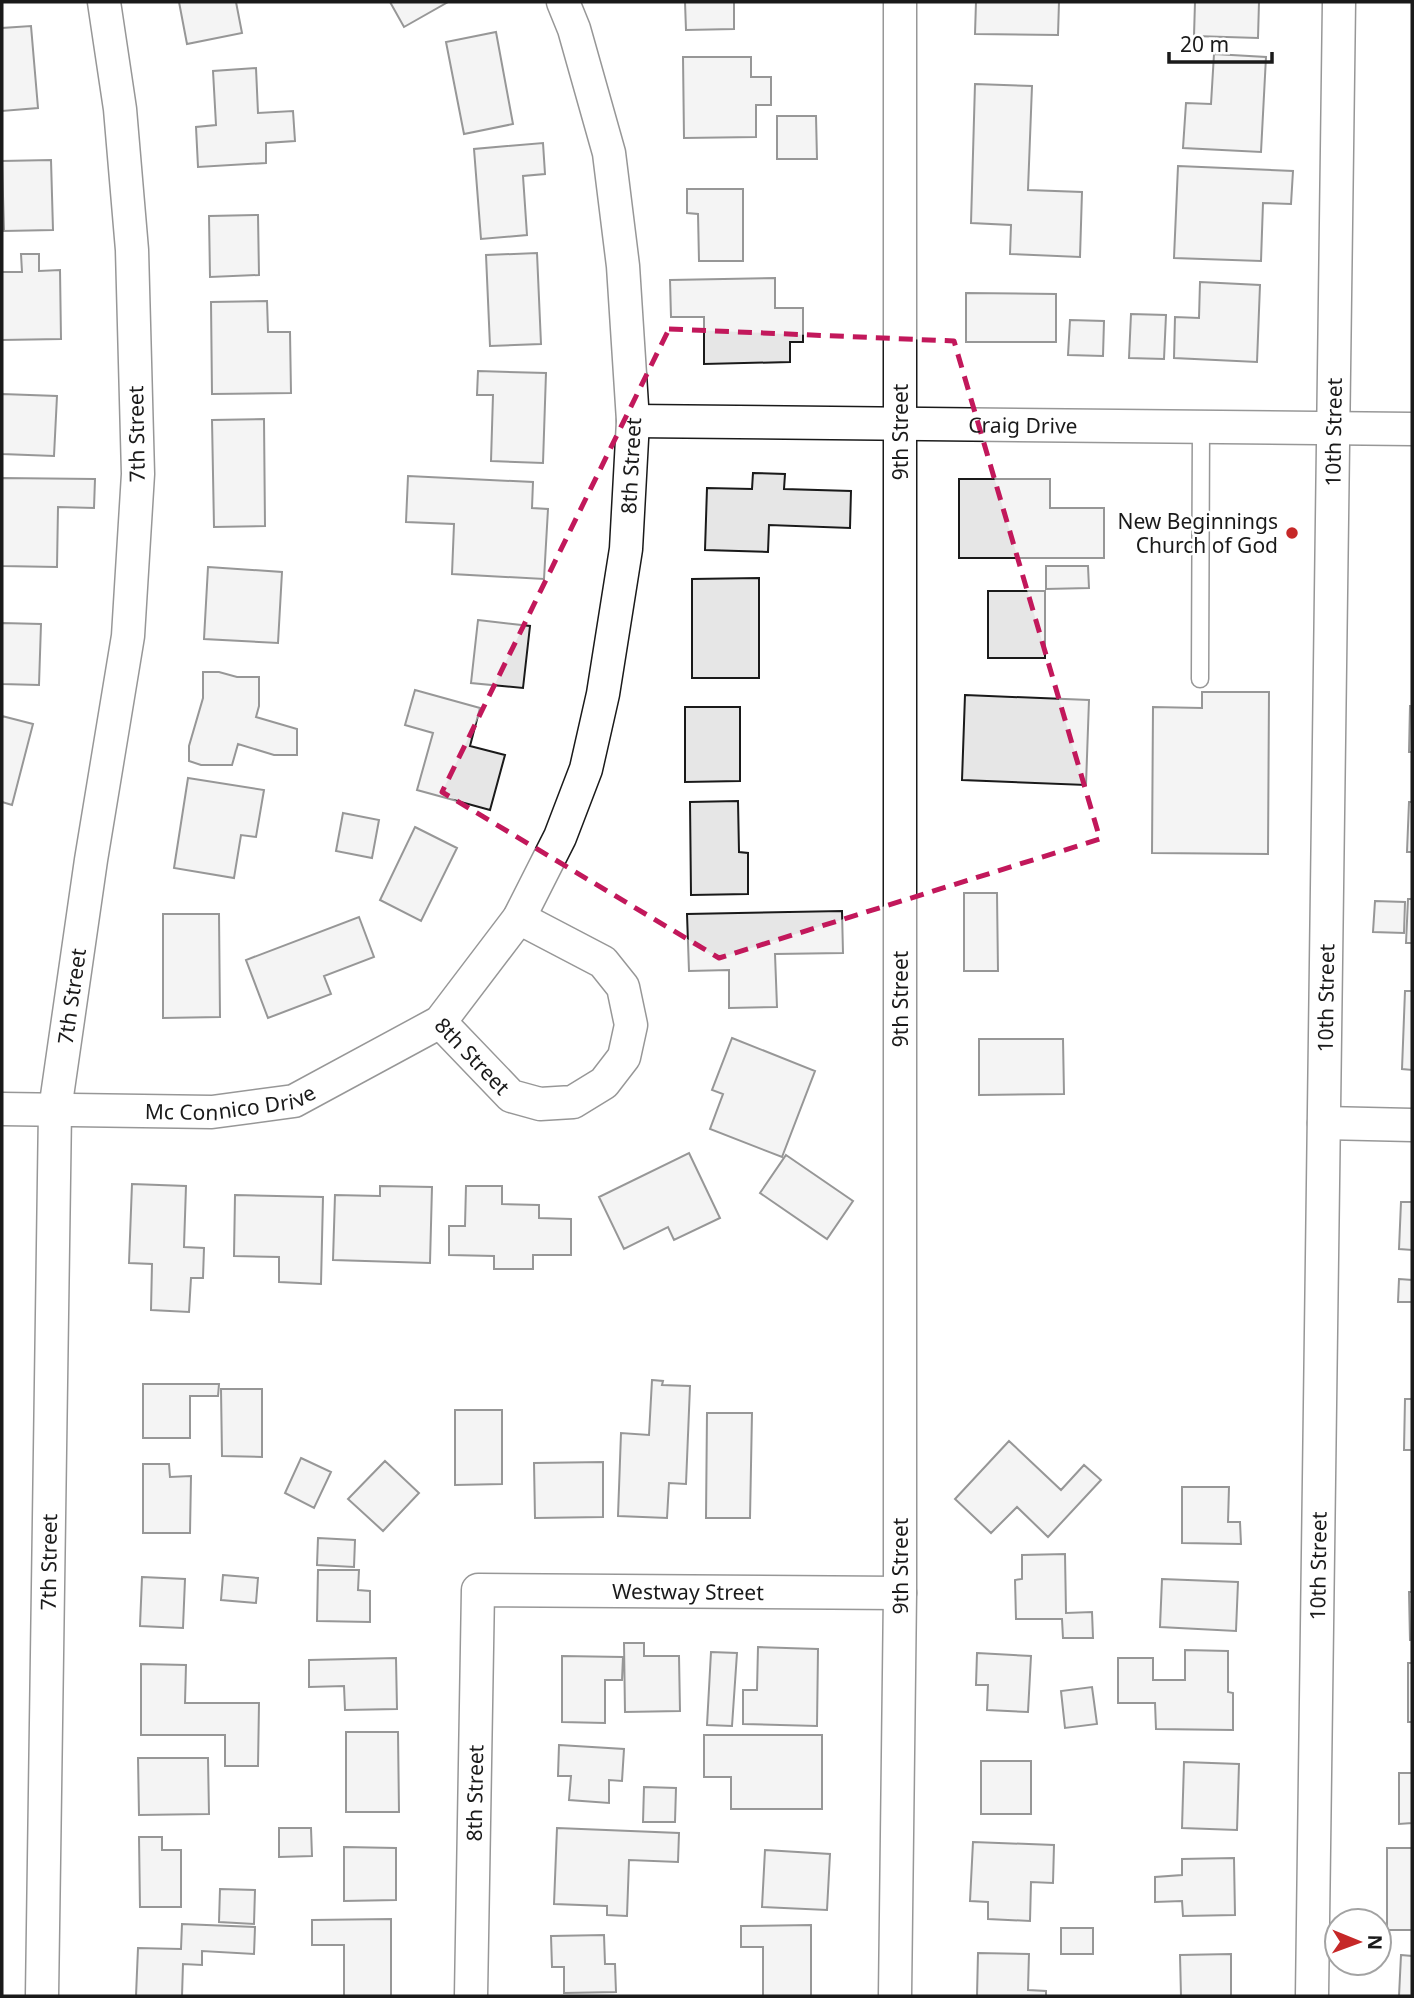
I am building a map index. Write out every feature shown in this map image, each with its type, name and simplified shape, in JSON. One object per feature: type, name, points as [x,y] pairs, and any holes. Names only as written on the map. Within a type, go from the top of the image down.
[{"type":"street","name":"7th Street","points":[[42,1996],[55,1110],[91,860],[128,636],[138,474],[132,250],[120,109],[104,2]]},
{"type":"street","name":"8th Street","points":[[519,918],[603,962],[623,986],[631,1025],[624,1057],[604,1083],[573,1102],[540,1104],[512,1096],[440,1022],[519,918],[560,837],[586,769],[600,706],[626,548],[633,421],[623,266],[609,153],[574,29],[563,2]]},
{"type":"street","name":"9th Street","points":[[895,1996],[900,1593],[900,2]]},
{"type":"street","name":"10th Street","points":[[1312,1996],[1339,2]]},
{"type":"street","name":"Craig Drive","points":[[633,421],[1412,429]]},
{"type":"street","name":"Mc Connico Drive","points":[[2,1109],[212,1112],[294,1101],[440,1022]]},
{"type":"street","points":[[1324,1123],[1412,1125]]},
{"type":"street","name":"8th Street","points":[[471,1996],[478,1590]]},
{"type":"street","name":"Westway Street","points":[[478,1590],[900,1593]]},
{"type":"lane","points":[[1200,679],[1201,426]]},
{"type":"highlighted area","points":[[669,329],[954,341],[1100,839],[719,958],[442,792]]},
{"type":"building","points":[[179,2],[236,2],[242,33],[187,44]]},
{"type":"building","points":[[390,2],[448,2],[404,27]]},
{"type":"building","points":[[685,2],[734,2],[734,29],[686,30]]},
{"type":"building","points":[[976,2],[1059,2],[1058,35],[975,34]]},
{"type":"building","points":[[1195,2],[1259,2],[1258,38],[1194,36]]},
{"type":"building","points":[[31,26],[38,108],[2,111],[2,28]]},
{"type":"building","points":[[496,32],[513,124],[464,134],[446,42]]},
{"type":"building","points":[[1214,54],[1266,57],[1261,152],[1183,148],[1186,103],[1211,104]]},
{"type":"building","points":[[683,57],[751,57],[751,77],[771,77],[771,105],[756,105],[756,137],[684,138]]},
{"type":"building","points":[[256,68],[258,113],[293,111],[295,141],[266,143],[266,163],[198,167],[196,127],[216,125],[213,71]]},
{"type":"building","points":[[975,84],[1032,86],[1028,190],[1082,192],[1080,257],[1010,254],[1011,225],[971,223]]},
{"type":"building","points":[[777,116],[816,116],[817,159],[777,159]]},
{"type":"building","points":[[543,143],[545,174],[523,176],[527,235],[481,239],[474,149]]},
{"type":"building","points":[[51,160],[53,230],[4,231],[2,161]]},
{"type":"building","points":[[1178,166],[1293,171],[1291,204],[1263,203],[1261,261],[1174,258]]},
{"type":"building","points":[[687,189],[743,189],[743,261],[699,261],[698,214],[687,213]]},
{"type":"building","points":[[258,215],[259,275],[210,277],[209,216]]},
{"type":"building","points":[[537,253],[541,344],[490,346],[486,255]]},
{"type":"building","points":[[21,254],[39,254],[39,271],[60,270],[61,339],[2,340],[2,272],[22,272]]},
{"type":"building","points":[[775,278],[775,308],[803,308],[803,342],[790,342],[790,362],[704,364],[704,317],[671,317],[670,280]]},
{"type":"building","points":[[1200,282],[1260,285],[1257,362],[1174,358],[1175,317],[1199,318]]},
{"type":"building","points":[[966,293],[1056,294],[1056,342],[966,342]]},
{"type":"building","points":[[267,301],[268,332],[290,332],[291,393],[212,394],[211,302]]},
{"type":"building","points":[[1131,314],[1166,315],[1164,359],[1129,358]]},
{"type":"building","points":[[1070,320],[1104,321],[1103,356],[1068,355]]},
{"type":"building","points":[[478,371],[546,373],[543,463],[491,461],[493,395],[477,395]]},
{"type":"building","points":[[2,394],[57,396],[54,456],[2,454]]},
{"type":"building","points":[[264,419],[265,526],[214,527],[212,420]]},
{"type":"building","points":[[753,473],[785,474],[784,489],[851,491],[850,528],[769,525],[768,552],[705,550],[707,488],[752,489]]},
{"type":"building","points":[[408,476],[533,482],[532,508],[548,509],[544,579],[452,574],[454,524],[406,522]]},
{"type":"building","points":[[2,478],[95,479],[94,508],[58,507],[57,567],[2,566]]},
{"type":"building","points":[[959,479],[1050,479],[1050,508],[1104,508],[1104,558],[959,558]]},
{"type":"building","points":[[1046,566],[1088,566],[1089,588],[1046,589]]},
{"type":"building","points":[[208,567],[282,572],[278,643],[204,639]]},
{"type":"building","points":[[759,578],[759,678],[692,678],[692,579]]},
{"type":"building","points":[[988,591],[1045,591],[1045,658],[988,658]]},
{"type":"building","points":[[478,620],[530,626],[523,688],[471,683]]},
{"type":"building","points":[[2,623],[41,624],[39,685],[2,684]]},
{"type":"building","points":[[203,672],[259,677],[259,706],[256,717],[297,729],[297,755],[274,755],[238,744],[232,765],[201,765],[189,761],[189,746],[203,698]]},
{"type":"building","points":[[415,690],[480,708],[470,746],[505,755],[490,810],[417,790],[433,733],[405,725]]},
{"type":"building","points":[[1202,692],[1269,692],[1268,854],[1152,853],[1153,707],[1202,708]]},
{"type":"building","points":[[965,695],[1089,700],[1086,785],[962,780]]},
{"type":"building","points":[[1412,706],[1412,752],[1409,752]]},
{"type":"building","points":[[685,707],[740,707],[740,781],[685,782]]},
{"type":"building","points":[[2,716],[33,724],[12,805],[2,802]]},
{"type":"building","points":[[188,778],[264,790],[256,837],[241,835],[234,878],[174,868]]},
{"type":"building","points":[[738,801],[739,852],[748,853],[748,894],[691,895],[690,802]]},
{"type":"building","points":[[1409,802],[1412,802],[1412,852],[1407,852]]},
{"type":"building","points":[[343,813],[379,820],[372,858],[336,851]]},
{"type":"building","points":[[415,827],[457,848],[421,921],[380,900]]},
{"type":"building","points":[[964,893],[997,893],[998,971],[964,971]]},
{"type":"building","points":[[1408,899],[1412,899],[1412,943],[1406,943]]},
{"type":"building","points":[[1375,901],[1405,902],[1404,933],[1373,932]]},
{"type":"building","points":[[842,911],[843,953],[775,954],[777,1007],[729,1008],[729,970],[689,971],[687,914]]},
{"type":"building","points":[[163,914],[219,914],[220,1017],[163,1018]]},
{"type":"building","points":[[359,917],[374,957],[324,976],[331,994],[268,1018],[246,960]]},
{"type":"building","points":[[1405,991],[1412,991],[1412,1070],[1402,1069]]},
{"type":"building","points":[[732,1038],[815,1071],[782,1157],[710,1129],[723,1094],[712,1090]]},
{"type":"building","points":[[979,1039],[1063,1039],[1064,1094],[979,1095]]},
{"type":"building","points":[[689,1153],[720,1218],[674,1240],[668,1227],[624,1249],[599,1197]]},
{"type":"building","points":[[786,1155],[853,1201],[827,1239],[760,1193]]},
{"type":"building","points":[[132,1184],[186,1186],[184,1247],[204,1248],[203,1278],[191,1278],[189,1312],[151,1310],[152,1264],[129,1263]]},
{"type":"building","points":[[380,1186],[432,1187],[430,1263],[333,1260],[335,1195],[380,1196]]},
{"type":"building","points":[[466,1186],[502,1186],[502,1204],[539,1205],[539,1218],[571,1219],[571,1255],[533,1255],[533,1269],[494,1269],[494,1256],[449,1255],[449,1226],[465,1226]]},
{"type":"building","points":[[235,1195],[323,1197],[321,1284],[279,1282],[279,1257],[234,1256]]},
{"type":"building","points":[[1401,1202],[1412,1202],[1412,1250],[1399,1249]]},
{"type":"building","points":[[1399,1279],[1412,1280],[1412,1302],[1398,1302]]},
{"type":"building","points":[[652,1380],[663,1381],[662,1385],[690,1386],[686,1484],[669,1483],[667,1518],[618,1516],[621,1433],[649,1435]]},
{"type":"building","points":[[143,1384],[219,1384],[218,1396],[190,1396],[190,1438],[143,1438]]},
{"type":"building","points":[[221,1389],[262,1389],[262,1457],[222,1456]]},
{"type":"building","points":[[1405,1399],[1412,1399],[1412,1450],[1404,1450]]},
{"type":"building","points":[[455,1410],[502,1410],[502,1484],[455,1485]]},
{"type":"building","points":[[707,1413],[752,1413],[750,1518],[706,1518]]},
{"type":"building","points":[[1009,1441],[1061,1490],[1084,1465],[1101,1480],[1048,1537],[1017,1507],[991,1533],[955,1499]]},
{"type":"building","points":[[301,1458],[331,1472],[314,1508],[285,1493]]},
{"type":"building","points":[[385,1461],[419,1493],[383,1531],[348,1499]]},
{"type":"building","points":[[603,1462],[603,1517],[535,1518],[534,1463]]},
{"type":"building","points":[[143,1464],[169,1464],[170,1477],[191,1476],[190,1533],[143,1533]]},
{"type":"building","points":[[1182,1487],[1229,1487],[1228,1522],[1240,1522],[1241,1544],[1182,1543]]},
{"type":"building","points":[[318,1538],[355,1540],[354,1567],[317,1565]]},
{"type":"building","points":[[1065,1554],[1066,1613],[1092,1612],[1093,1638],[1063,1638],[1062,1619],[1016,1619],[1015,1580],[1022,1579],[1022,1555]]},
{"type":"building","points":[[318,1570],[359,1570],[358,1590],[370,1591],[370,1622],[317,1621]]},
{"type":"building","points":[[223,1575],[258,1578],[256,1603],[221,1600]]},
{"type":"building","points":[[142,1577],[185,1579],[183,1628],[140,1626]]},
{"type":"building","points":[[1162,1579],[1238,1582],[1236,1631],[1160,1627]]},
{"type":"building","points":[[1409,1592],[1412,1592],[1412,1640],[1410,1640]]},
{"type":"building","points":[[624,1643],[644,1643],[644,1656],[679,1656],[680,1711],[625,1712]]},
{"type":"building","points":[[758,1647],[818,1649],[817,1726],[743,1724],[743,1690],[757,1690]]},
{"type":"building","points":[[1185,1650],[1228,1651],[1228,1692],[1233,1693],[1233,1730],[1156,1729],[1155,1703],[1118,1703],[1118,1658],[1153,1658],[1153,1680],[1185,1680]]},
{"type":"building","points":[[711,1652],[737,1653],[732,1726],[707,1725]]},
{"type":"building","points":[[977,1653],[1031,1656],[1028,1712],[987,1710],[988,1685],[976,1685]]},
{"type":"building","points":[[562,1656],[623,1657],[622,1680],[605,1680],[605,1723],[562,1722]]},
{"type":"building","points":[[396,1658],[397,1709],[345,1710],[344,1686],[309,1687],[309,1660]]},
{"type":"building","points":[[1408,1663],[1412,1663],[1412,1722],[1408,1722]]},
{"type":"building","points":[[141,1664],[186,1665],[185,1703],[259,1703],[258,1766],[225,1766],[225,1735],[141,1735]]},
{"type":"building","points":[[1092,1687],[1097,1724],[1065,1728],[1061,1691]]},
{"type":"building","points":[[346,1732],[398,1732],[399,1812],[346,1812]]},
{"type":"building","points":[[704,1735],[822,1735],[822,1809],[731,1809],[731,1777],[704,1777]]},
{"type":"building","points":[[559,1745],[624,1749],[622,1781],[609,1780],[609,1803],[569,1800],[571,1776],[558,1776]]},
{"type":"building","points":[[138,1758],[208,1758],[209,1814],[139,1815]]},
{"type":"building","points":[[981,1761],[1031,1761],[1031,1814],[981,1814]]},
{"type":"building","points":[[1184,1762],[1239,1764],[1237,1830],[1182,1828]]},
{"type":"building","points":[[1399,1773],[1412,1773],[1412,1823],[1399,1824]]},
{"type":"building","points":[[644,1787],[676,1788],[675,1822],[643,1822]]},
{"type":"building","points":[[279,1828],[311,1828],[312,1856],[279,1857]]},
{"type":"building","points":[[557,1828],[679,1833],[678,1862],[629,1860],[627,1916],[607,1915],[607,1906],[554,1904]]},
{"type":"building","points":[[139,1837],[162,1837],[162,1850],[181,1850],[181,1907],[140,1907]]},
{"type":"building","points":[[973,1842],[1054,1845],[1053,1883],[1031,1882],[1030,1921],[988,1919],[988,1902],[970,1901]]},
{"type":"building","points":[[344,1847],[396,1848],[396,1900],[344,1901]]},
{"type":"building","points":[[1387,1848],[1412,1848],[1412,1930],[1393,1930],[1393,1907],[1387,1907]]},
{"type":"building","points":[[765,1850],[830,1854],[827,1910],[762,1907]]},
{"type":"building","points":[[1234,1858],[1235,1915],[1183,1916],[1182,1901],[1155,1902],[1155,1877],[1182,1875],[1182,1859]]},
{"type":"building","points":[[220,1889],[255,1890],[254,1924],[219,1922]]},
{"type":"building","points":[[391,1919],[391,1996],[344,1996],[344,1945],[312,1945],[312,1920]]},
{"type":"building","points":[[182,1924],[255,1927],[254,1954],[202,1951],[202,1965],[183,1964],[182,1996],[136,1996],[138,1948],[181,1949]]},
{"type":"building","points":[[811,1925],[811,1996],[763,1996],[763,1947],[741,1947],[741,1926]]},
{"type":"building","points":[[1061,1928],[1093,1928],[1093,1954],[1061,1954]]},
{"type":"building","points":[[604,1935],[605,1964],[615,1964],[616,1992],[564,1993],[564,1967],[552,1967],[551,1936]]},
{"type":"building","points":[[978,1953],[1029,1954],[1028,1990],[1046,1991],[1046,1996],[977,1996]]},
{"type":"building","points":[[1231,1954],[1231,1996],[1181,1996],[1180,1955]]},
{"type":"building","points":[[1401,1955],[1412,1956],[1412,1996],[1399,1996]]},
{"type":"place","name":"New Beginnings Church of God","points":[[1292,533]]}]
